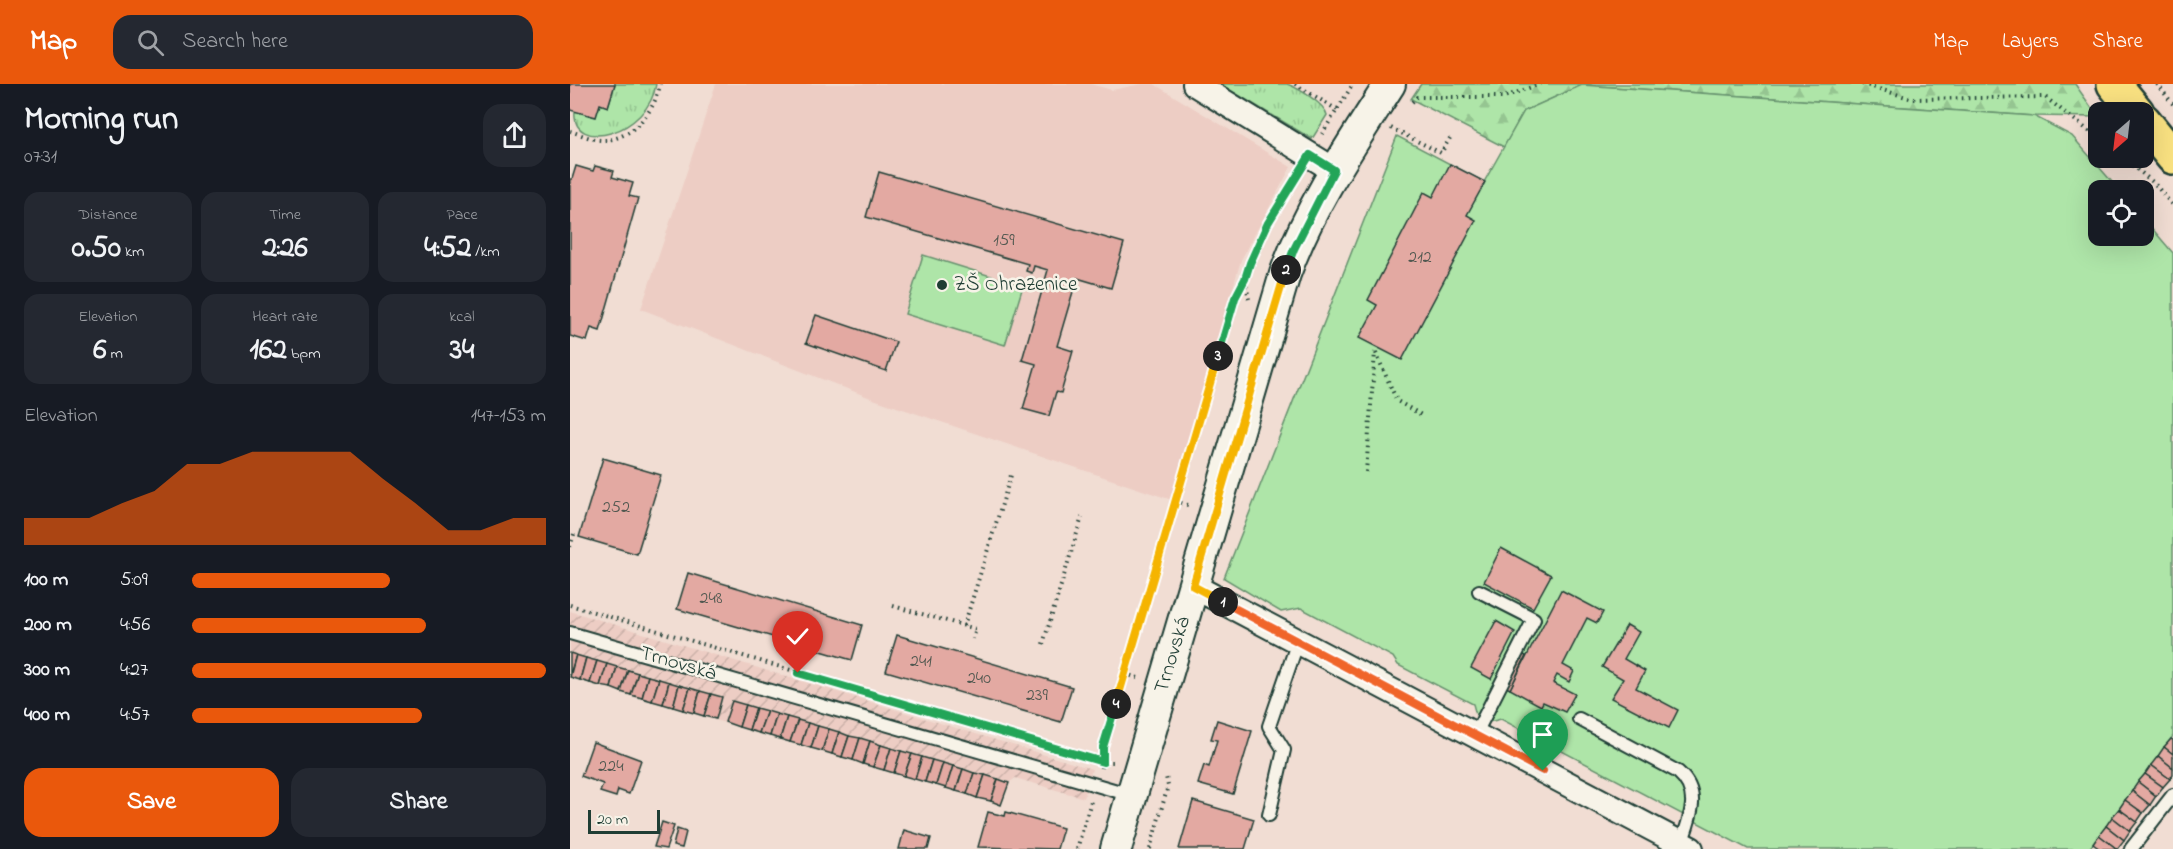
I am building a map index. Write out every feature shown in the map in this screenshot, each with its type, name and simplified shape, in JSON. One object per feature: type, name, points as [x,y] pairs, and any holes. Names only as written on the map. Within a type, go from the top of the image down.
[{"type":"main road","points":[[2114,84],[2129,102]]},
{"type":"main road","points":[[2154,133],[2173,157]]},
{"type":"street","points":[[1196,84],[1322,162]]},
{"type":"street","name":"Trnovská","points":[[1116,849],[1285,274],[1322,162],[1400,94]]},
{"type":"street","points":[[1193,586],[1686,846]]},
{"type":"lane","points":[[1475,735],[1534,619],[1479,591]]},
{"type":"lane","name":"Trnovská","points":[[570,633],[1131,795]]},
{"type":"lane","points":[[1269,815],[1284,750],[1269,726],[1298,641]]},
{"type":"lane","points":[[1580,719],[1678,772],[1687,780],[1692,793],[1692,808],[1686,846]]},
{"type":"lane","points":[[2131,849],[2173,795]]},
{"type":"path","points":[[570,131],[602,140],[621,135],[643,121],[652,109],[660,84]]},
{"type":"path","points":[[1295,84],[1380,135],[1386,128],[1397,129],[1441,153],[1450,138]]},
{"type":"path","points":[[1077,849],[1103,762],[1103,747],[1235,298],[1268,223],[1322,162],[1337,110],[1353,84]]},
{"type":"path","points":[[1400,94],[1417,97],[1504,97],[1540,84]]},
{"type":"path","points":[[1862,84],[1913,99],[2045,97],[2088,130]]},
{"type":"path","points":[[2157,84],[2173,104]]},
{"type":"path","points":[[2135,168],[2154,183],[2173,206]]},
{"type":"path","points":[[1366,472],[1375,352],[1397,401],[1423,416]]},
{"type":"path","points":[[964,626],[1012,472]]},
{"type":"path","points":[[1043,644],[1082,517]]},
{"type":"path","points":[[570,547],[575,531]]},
{"type":"path","points":[[570,605],[1103,762]]},
{"type":"path","points":[[893,606],[976,629],[973,639]]},
{"type":"shaded area","name":"ZŠ Ohrazenice","points":[[716,84],[1090,84],[1112,90],[1154,84],[1291,167],[1241,260],[1172,500],[876,400],[641,309]]},
{"type":"shaded area","points":[[570,611],[1092,769],[1084,798],[1015,778],[1009,783],[1001,805],[570,677]]},
{"type":"green space","points":[[615,84],[656,84],[650,101],[640,116],[626,126],[611,133],[597,135],[585,132],[577,125],[575,111],[600,104],[608,106]]},
{"type":"green space","points":[[1220,84],[1287,84],[1316,101],[1327,115],[1312,139]]},
{"type":"green space","points":[[1421,84],[2075,84],[2088,103],[2088,117],[2034,116],[1582,85],[1524,111],[1504,147],[1411,99]]},
{"type":"green space","points":[[1582,85],[2034,116],[2072,136],[2088,154],[2088,168],[2100,168],[2110,180],[2088,180],[2088,246],[2154,246],[2154,231],[2173,253],[2173,736],[2089,849],[1748,849],[1501,719],[1489,722],[1476,715],[1473,704],[1398,665],[1393,657],[1301,608],[1281,612],[1224,578],[1397,136],[1484,182],[1524,111]]},
{"type":"green space","points":[[923,255],[1023,286],[1005,345],[905,314]]},
{"type":"building","points":[[570,84],[615,84],[608,107],[600,104],[596,117],[570,110]]},
{"type":"building","points":[[1450,164],[1485,182],[1467,215],[1476,220],[1402,360],[1359,338],[1377,305],[1368,300],[1424,192],[1433,197]]},
{"type":"building","points":[[576,166],[593,171],[595,166],[614,171],[612,177],[633,183],[629,196],[638,198],[600,331],[591,328],[587,341],[570,336],[570,179],[572,179]]},
{"type":"building","points":[[879,172],[1124,243],[1111,288],[1077,278],[1057,346],[1073,351],[1061,393],[1056,392],[1049,416],[1023,409],[1036,364],[1022,360],[1048,270],[1034,266],[1032,273],[1026,271],[1028,264],[866,217]]},
{"type":"building","points":[[816,315],[896,342],[886,371],[806,343]]},
{"type":"building","points":[[603,458],[661,475],[637,554],[579,537]]},
{"type":"building","points":[[1501,548],[1551,575],[1533,608],[1484,582]]},
{"type":"building","points":[[688,573],[862,625],[852,660],[677,609]]},
{"type":"building","points":[[1561,590],[1603,612],[1597,623],[1587,618],[1563,665],[1574,671],[1569,682],[1557,675],[1553,683],[1575,694],[1565,712],[1543,702],[1541,706],[1510,689]]},
{"type":"building","points":[[1496,621],[1515,632],[1491,679],[1471,668]]},
{"type":"building","points":[[1627,625],[1639,632],[1624,659],[1645,671],[1636,688],[1678,710],[1669,728],[1611,698],[1623,679],[1602,667]]},
{"type":"building","points":[[897,635],[1072,687],[1061,722],[886,671]]},
{"type":"building","points":[[570,653],[576,655],[570,675]]},
{"type":"building","points":[[1519,653],[1526,656],[1510,689],[1502,685]]},
{"type":"building","points":[[576,655],[586,658],[580,680],[570,677]]},
{"type":"building","points":[[586,658],[597,661],[590,683],[580,680]]},
{"type":"building","points":[[597,661],[607,664],[600,686],[590,683]]},
{"type":"building","points":[[607,664],[617,667],[611,688],[600,686]]},
{"type":"building","points":[[617,667],[628,670],[621,692],[611,688]]},
{"type":"building","points":[[628,670],[638,673],[631,695],[621,692]]},
{"type":"building","points":[[638,673],[648,676],[642,698],[631,695]]},
{"type":"building","points":[[648,676],[659,679],[652,701],[642,698]]},
{"type":"building","points":[[659,679],[669,682],[663,704],[652,701]]},
{"type":"building","points":[[669,682],[679,685],[673,707],[663,704]]},
{"type":"building","points":[[679,685],[690,688],[683,710],[673,707]]},
{"type":"building","points":[[690,688],[700,691],[694,713],[683,710]]},
{"type":"building","points":[[700,691],[711,694],[704,716],[694,713]]},
{"type":"building","points":[[711,694],[722,697],[716,719],[704,716]]},
{"type":"building","points":[[732,701],[746,705],[739,727],[725,722]]},
{"type":"building","points":[[746,705],[756,708],[749,730],[739,727]]},
{"type":"building","points":[[756,708],[767,711],[759,733],[749,730]]},
{"type":"building","points":[[767,711],[777,714],[770,736],[759,733]]},
{"type":"building","points":[[777,714],[787,717],[780,739],[770,736]]},
{"type":"building","points":[[787,717],[798,720],[790,742],[780,739]]},
{"type":"building","points":[[798,720],[808,723],[801,745],[790,742]]},
{"type":"building","points":[[1217,720],[1252,731],[1233,794],[1198,784],[1204,765],[1209,767],[1217,740],[1211,739]]},
{"type":"building","points":[[808,723],[818,726],[811,748],[801,745]]},
{"type":"building","points":[[818,726],[829,729],[822,751],[811,748]]},
{"type":"building","points":[[829,729],[839,732],[832,754],[822,751]]},
{"type":"building","points":[[839,732],[849,736],[842,757],[832,754]]},
{"type":"building","points":[[849,736],[860,738],[853,760],[842,757]]},
{"type":"building","points":[[860,738],[870,741],[863,764],[853,760]]},
{"type":"building","points":[[2171,739],[2173,740],[2173,754],[2164,747]]},
{"type":"building","points":[[870,741],[881,745],[873,767],[863,764]]},
{"type":"building","points":[[593,742],[641,760],[629,794],[618,790],[616,797],[600,792],[603,784],[581,776]]},
{"type":"building","points":[[881,745],[891,748],[884,770],[873,767]]},
{"type":"building","points":[[2164,747],[2173,754],[2173,768],[2158,756]]},
{"type":"building","points":[[891,748],[901,751],[894,773],[884,770]]},
{"type":"building","points":[[901,751],[912,754],[904,776],[894,773]]},
{"type":"building","points":[[912,754],[922,757],[915,779],[904,776]]},
{"type":"building","points":[[2158,756],[2173,768],[2170,779],[2151,765]]},
{"type":"building","points":[[922,757],[932,760],[925,782],[915,779]]},
{"type":"building","points":[[932,760],[943,763],[936,785],[925,782]]},
{"type":"building","points":[[943,763],[953,766],[946,788],[936,785]]},
{"type":"building","points":[[2151,765],[2170,779],[2163,787],[2145,774]]},
{"type":"building","points":[[953,766],[963,769],[956,791],[946,788]]},
{"type":"building","points":[[963,769],[974,773],[967,794],[956,791]]},
{"type":"building","points":[[974,773],[985,775],[977,798],[967,794]]},
{"type":"building","points":[[2145,774],[2163,787],[2156,796],[2138,782]]},
{"type":"building","points":[[985,775],[998,779],[991,801],[977,798]]},
{"type":"building","points":[[998,779],[1009,783],[1001,805],[991,801]]},
{"type":"building","points":[[2138,782],[2156,796],[2150,805],[2132,791]]},
{"type":"building","points":[[2132,791],[2150,805],[2143,813],[2125,800]]},
{"type":"building","points":[[2125,800],[2143,813],[2137,822],[2119,809]]},
{"type":"building","points":[[1193,801],[1254,819],[1245,849],[1179,849]]},
{"type":"building","points":[[2119,809],[2137,822],[2130,831],[2112,817]]},
{"type":"building","points":[[988,812],[1005,816],[1006,812],[1063,828],[1057,849],[978,847]]},
{"type":"building","points":[[2112,817],[2130,831],[2124,840],[2106,826]]},
{"type":"building","points":[[662,822],[674,826],[666,849],[654,847]]},
{"type":"building","points":[[2106,826],[2124,840],[2117,849],[2099,835]]},
{"type":"building","points":[[677,829],[686,832],[682,848],[673,846]]},
{"type":"building","points":[[904,830],[931,838],[928,849],[899,849]]},
{"type":"building","points":[[2099,835],[2117,849],[2100,849],[2093,844]]},
{"type":"place","name":"ZŠ Ohrazenice","points":[[942,285]]},
{"type":"route","points":[[798,673],[1103,762],[1103,747],[1235,298],[1268,223],[1310,155],[1334,170],[1294,249],[1285,274],[1193,586],[1543,771]]}]
